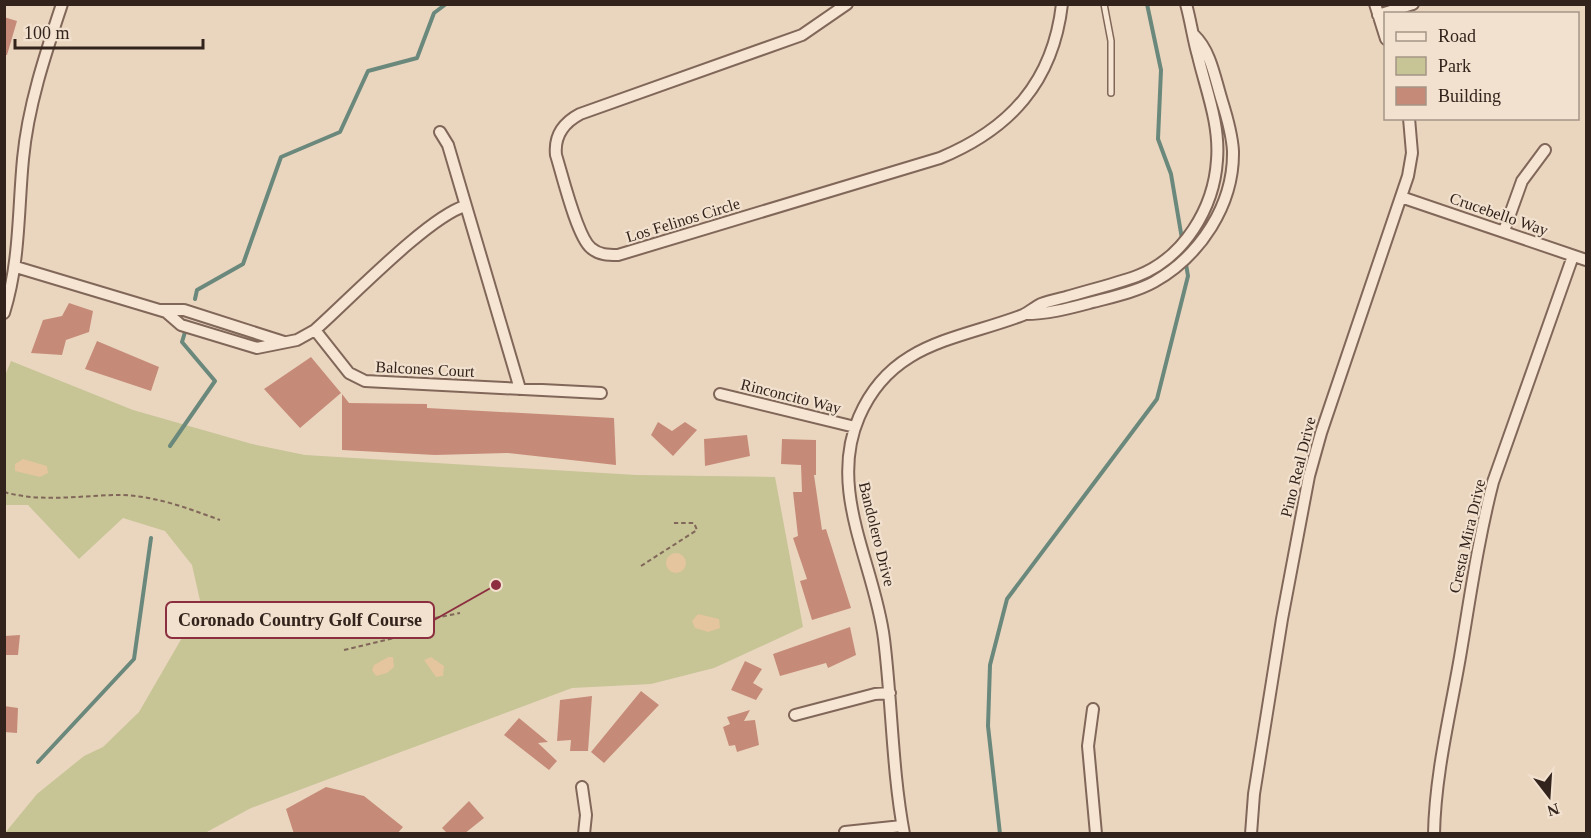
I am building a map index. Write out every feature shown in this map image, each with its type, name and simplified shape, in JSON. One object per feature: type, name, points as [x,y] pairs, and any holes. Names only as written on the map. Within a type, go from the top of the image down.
[{"type":"street","points":[[4,313],[16,267],[29,119],[43,61],[62,4]]},
{"type":"street","name":"Los Felinos Circle","points":[[847,4],[802,35],[580,114],[567,122],[557,138],[556,155],[580,232],[588,246],[599,253],[618,255],[940,158],[969,146],[1004,121],[1036,83],[1050,53],[1062,4]]},
{"type":"street","name":"Bandolero Drive","points":[[844,832],[903,830],[890,693],[876,594],[852,509],[848,485],[850,450],[855,428],[874,391],[904,360],[944,339],[1025,314],[1042,304],[1138,275],[1166,259],[1195,226],[1213,188],[1218,145],[1209,92],[1186,4]]},
{"type":"street","points":[[1384,33],[1376,10],[1413,4]]},
{"type":"street","name":"Bandolero Drive","points":[[1025,314],[1046,314],[1152,283],[1198,247],[1208,231],[1229,184],[1233,149],[1225,113],[1204,44],[1194,35]]},
{"type":"street","name":"Pino Real Drive","points":[[1251,834],[1254,794],[1302,505],[1321,433],[1401,197],[1412,153],[1409,120]]},
{"type":"street","points":[[440,132],[448,146],[520,389]]},
{"type":"street","points":[[1504,231],[1522,181],[1545,150]]},
{"type":"street","name":"Crucebello Way","points":[[1401,197],[1587,260]]},
{"type":"street","points":[[16,267],[160,310],[181,325],[257,348],[297,340],[315,330],[419,236],[446,214],[465,206]]},
{"type":"street","name":"Cresta Mira Drive","points":[[1434,834],[1454,684],[1472,573],[1484,518],[1493,482],[1573,256]]},
{"type":"street","points":[[160,310],[175,308],[203,315],[284,342]]},
{"type":"street","points":[[199,330],[203,315]]},
{"type":"street","name":"Balcones Court","points":[[315,330],[348,373],[365,381],[601,393]]},
{"type":"street","name":"Rinconcito Way","points":[[720,394],[855,428]]},
{"type":"street","points":[[795,715],[876,694],[890,693]]},
{"type":"street","points":[[1093,709],[1088,746],[1096,834]]},
{"type":"street","points":[[582,787],[586,815],[584,834]]},
{"type":"lane","points":[[1104,4],[1111,40],[1111,93]]},
{"type":"path","points":[[4,492],[80,499],[120,495],[146,497],[169,502],[220,520]]},
{"type":"path","points":[[641,566],[697,530],[694,523],[674,523]]},
{"type":"path","points":[[344,650],[403,636],[435,618],[460,613]]},
{"type":"green space","points":[[11,361],[133,410],[252,444],[305,455],[636,475],[775,477],[803,627],[714,668],[651,684],[572,688],[251,808],[205,833],[5,833],[37,794],[84,756],[103,747],[139,712],[201,605],[192,565],[165,531],[123,518],[79,559],[28,505],[5,505],[4,378]]},
{"type":"sand","points":[[23,459],[47,466],[48,473],[40,477],[15,471],[15,464]]},
{"type":"sand","points":[[676,553],[683,556],[686,563],[683,570],[676,573],[669,570],[666,563],[669,556]]},
{"type":"sand","points":[[698,614],[719,619],[720,628],[708,632],[695,628],[692,621]]},
{"type":"sand","points":[[388,657],[393,657],[394,667],[387,673],[376,676],[372,670],[374,665]]},
{"type":"sand","points":[[431,657],[444,666],[443,676],[436,677],[424,660]]},
{"type":"building","points":[[4,17],[17,21],[7,55],[4,55]]},
{"type":"building","points":[[69,303],[93,311],[89,332],[66,340],[62,355],[31,353],[43,320],[62,316]]},
{"type":"building","points":[[97,341],[159,367],[151,391],[85,369]]},
{"type":"building","points":[[311,357],[341,393],[300,428],[264,389]]},
{"type":"building","points":[[342,394],[349,403],[427,404],[427,408],[614,418],[616,465],[507,453],[435,455],[342,450]]},
{"type":"building","points":[[658,422],[672,431],[685,422],[697,430],[673,456],[651,435]]},
{"type":"building","points":[[747,435],[750,456],[705,466],[704,439]]},
{"type":"building","points":[[782,439],[816,440],[816,475],[814,475],[822,530],[826,529],[851,608],[812,620],[800,581],[807,579],[793,538],[798,536],[793,492],[802,492],[801,465],[781,464]]},
{"type":"building","points":[[850,627],[856,655],[828,668],[826,663],[780,676],[773,654]]},
{"type":"building","points":[[20,635],[18,655],[4,655],[4,636]]},
{"type":"building","points":[[745,661],[762,669],[753,683],[763,689],[756,700],[731,690]]},
{"type":"building","points":[[641,691],[659,705],[604,763],[591,752]]},
{"type":"building","points":[[592,696],[588,751],[570,751],[571,740],[557,741],[560,700]]},
{"type":"building","points":[[4,706],[18,708],[17,733],[4,732]]},
{"type":"building","points":[[750,710],[744,721],[755,720],[759,745],[737,752],[735,745],[729,746],[723,727],[730,724],[727,717]]},
{"type":"building","points":[[519,718],[548,742],[538,743],[557,761],[549,770],[504,735]]},
{"type":"building","points":[[326,787],[364,796],[403,827],[397,834],[294,834],[286,809]]},
{"type":"building","points":[[469,801],[484,818],[464,834],[448,834],[442,828]]},
{"type":"waterway","points":[[195,299],[197,290],[243,264],[281,157],[340,132],[368,71],[417,58],[434,13],[446,4]]},
{"type":"waterway","points":[[1147,4],[1161,70],[1158,139],[1171,174],[1182,239]]},
{"type":"waterway","points":[[1000,834],[988,726],[990,665],[1007,599],[1157,399],[1188,276],[1183,246]]},
{"type":"waterway","points":[[170,446],[215,381],[182,342],[185,332]]},
{"type":"waterway","points":[[38,762],[134,659],[151,538]]},
{"type":"place","name":"Coronado Country Golf Course","points":[[496,585]]}]
